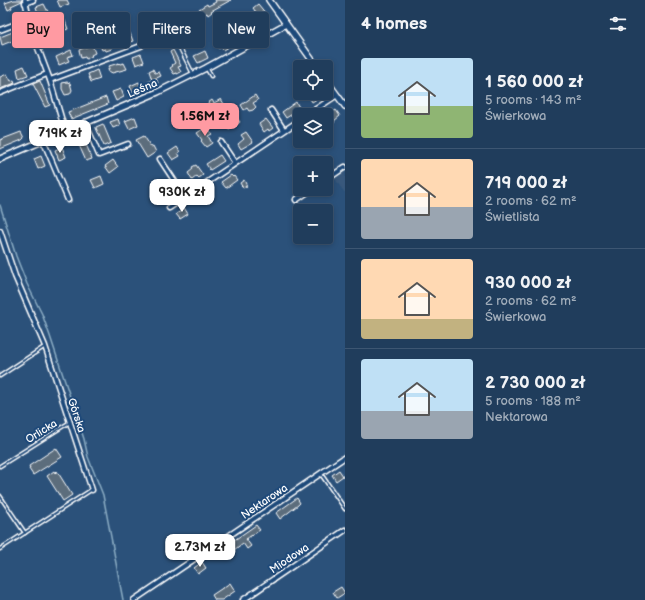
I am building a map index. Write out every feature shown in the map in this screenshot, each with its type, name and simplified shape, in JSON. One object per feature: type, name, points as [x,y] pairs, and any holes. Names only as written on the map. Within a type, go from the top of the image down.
[{"type":"street","points":[[27,12],[25,2],[33,0]]},
{"type":"street","points":[[269,0],[312,60]]},
{"type":"street","name":"Leśna","points":[[0,159],[158,92],[194,75],[286,24]]},
{"type":"street","points":[[0,30],[12,25]]},
{"type":"street","points":[[50,80],[138,47]]},
{"type":"street","points":[[38,48],[50,80],[65,131]]},
{"type":"street","points":[[0,93],[47,74]]},
{"type":"street","points":[[333,90],[345,106]]},
{"type":"street","points":[[318,108],[337,95]]},
{"type":"street","points":[[271,110],[284,130]]},
{"type":"street","points":[[85,122],[98,155],[128,144]]},
{"type":"street","points":[[169,208],[293,124]]},
{"type":"street","points":[[43,140],[68,200]]},
{"type":"street","points":[[221,142],[235,163]]},
{"type":"street","points":[[160,159],[185,197]]},
{"type":"street","points":[[333,175],[345,167]]},
{"type":"street","points":[[296,200],[302,196]]},
{"type":"street","name":"Górska","points":[[0,231],[15,276],[46,346],[92,490]]},
{"type":"street","name":"Nektarowa","points":[[134,600],[345,458]]},
{"type":"street","name":"Miodowa","points":[[243,600],[345,530]]},
{"type":"lane","points":[[180,48],[194,75]]},
{"type":"lane","points":[[206,68],[211,76]]},
{"type":"lane","points":[[0,376],[46,346]]},
{"type":"lane","name":"Orlicka","points":[[0,466],[70,422]]},
{"type":"lane","points":[[321,474],[345,509]]},
{"type":"lane","points":[[0,549],[92,490]]},
{"type":"lane","points":[[0,496],[25,533]]},
{"type":"shaded area","points":[[345,172],[345,193],[335,179]]},
{"type":"building","points":[[14,0],[22,1],[11,6],[12,8],[8,10],[5,3]]},
{"type":"building","points":[[57,0],[67,0],[69,4],[60,7]]},
{"type":"building","points":[[215,0],[231,0],[211,11],[212,12],[208,15],[207,13],[205,14],[205,12],[200,12],[199,9],[207,4],[208,6],[216,2]]},
{"type":"building","points":[[44,4],[48,12],[38,12],[36,7]]},
{"type":"building","points":[[258,4],[265,12],[256,12],[253,8]]},
{"type":"building","points":[[64,18],[68,29],[64,31]]},
{"type":"building","points":[[12,32],[12,41],[2,45],[0,37]]},
{"type":"building","points":[[130,33],[133,41],[130,42]]},
{"type":"building","points":[[84,48],[93,48],[95,53],[86,59],[85,57],[81,58],[79,50]]},
{"type":"building","points":[[101,48],[112,49],[106,51],[105,49],[102,50]]},
{"type":"building","points":[[71,50],[73,55],[67,57],[69,61],[59,65],[56,57]]},
{"type":"building","points":[[173,50],[181,66],[178,67],[181,72],[177,74],[174,74],[170,68],[175,63],[170,52]]},
{"type":"building","points":[[205,51],[208,58],[198,63],[194,56]]},
{"type":"building","points":[[141,54],[144,62],[136,65],[133,57]]},
{"type":"building","points":[[124,63],[127,69],[112,73],[109,72],[109,66]]},
{"type":"building","points":[[24,66],[28,75],[19,78],[17,69]]},
{"type":"building","points":[[153,69],[155,73],[159,72],[161,76],[152,80],[149,71]]},
{"type":"building","points":[[97,70],[100,79],[91,82],[88,74]]},
{"type":"building","points":[[7,74],[11,81],[14,80],[15,83],[0,89],[0,77]]},
{"type":"building","points":[[156,78],[158,83],[150,87],[148,82]]},
{"type":"building","points":[[40,81],[50,105],[45,107],[33,84]]},
{"type":"building","points":[[139,82],[142,90],[133,94],[130,86]]},
{"type":"building","points":[[62,83],[70,83],[72,90],[70,94],[65,95],[62,89]]},
{"type":"building","points":[[121,89],[124,97],[116,101],[112,92]]},
{"type":"building","points":[[255,95],[258,100],[253,103],[256,107],[249,111],[247,108],[244,110],[241,105]]},
{"type":"building","points":[[106,97],[108,104],[71,119],[68,112]]},
{"type":"building","points":[[221,99],[224,104],[213,112],[208,103],[212,100],[214,103]]},
{"type":"building","points":[[296,102],[299,108],[293,108],[293,114],[286,118],[282,112]]},
{"type":"building","points":[[336,110],[340,116],[334,121],[335,122],[333,123],[333,112]]},
{"type":"building","points":[[135,117],[138,125],[129,129],[125,121]]},
{"type":"building","points":[[236,117],[240,122],[229,130],[225,124]]},
{"type":"building","points":[[118,119],[120,125],[113,128],[110,122]]},
{"type":"building","points":[[266,119],[273,128],[264,132],[259,124]]},
{"type":"building","points":[[103,124],[111,143],[104,146],[96,128]]},
{"type":"building","points":[[208,128],[212,134],[208,136],[212,143],[206,147],[197,133]]},
{"type":"building","points":[[21,132],[24,138],[22,140],[0,149],[0,140]]},
{"type":"building","points":[[246,132],[253,142],[241,149],[238,144],[244,139],[241,135]]},
{"type":"building","points":[[81,133],[92,159],[86,161],[75,136]]},
{"type":"building","points":[[144,136],[156,152],[147,158],[136,140]]},
{"type":"building","points":[[62,147],[66,157],[59,160],[55,150]]},
{"type":"building","points":[[177,147],[180,152],[178,153],[180,156],[173,160],[168,153]]},
{"type":"building","points":[[220,155],[224,161],[210,170],[206,164]]},
{"type":"building","points":[[41,156],[45,166],[38,169],[34,159]]},
{"type":"building","points":[[113,160],[118,167],[110,173],[105,166]]},
{"type":"building","points":[[196,165],[203,175],[199,178],[197,176],[192,180],[188,173],[193,169],[192,167]]},
{"type":"building","points":[[231,175],[237,180],[226,188],[221,182]]},
{"type":"building","points":[[101,176],[104,184],[95,188],[91,180]]},
{"type":"building","points":[[244,180],[247,186],[243,188],[240,183]]},
{"type":"building","points":[[183,206],[188,214],[180,219],[176,214],[181,211],[179,209]]},
{"type":"building","points":[[56,448],[62,457],[33,475],[29,469],[29,466]]},
{"type":"building","points":[[339,470],[343,476],[336,481],[332,475]]},
{"type":"building","points":[[54,471],[55,473],[57,471],[72,495],[63,501],[47,476]]},
{"type":"building","points":[[297,498],[300,503],[280,519],[276,513]]},
{"type":"building","points":[[256,525],[260,530],[246,539],[251,546],[247,549],[243,543],[234,550],[235,552],[226,557],[220,550]]},
{"type":"building","points":[[202,562],[206,568],[198,574],[194,568]]},
{"type":"building","points":[[230,583],[235,591],[222,600],[215,600],[212,595]]},
{"type":"building","points":[[341,587],[345,593],[337,598],[333,592]]},
{"type":"waterway","points":[[0,205],[16,256],[27,284],[42,314],[50,336],[84,439],[88,457],[103,495],[123,600]]}]
